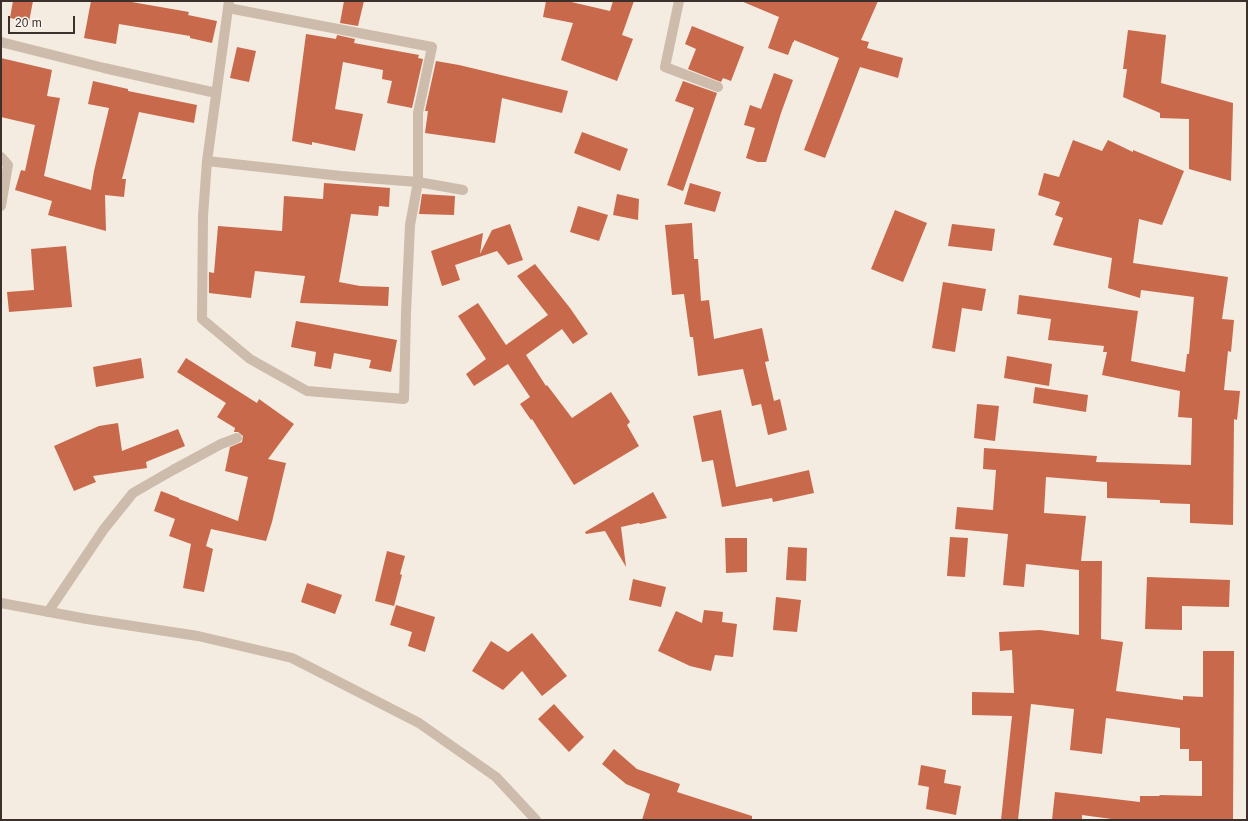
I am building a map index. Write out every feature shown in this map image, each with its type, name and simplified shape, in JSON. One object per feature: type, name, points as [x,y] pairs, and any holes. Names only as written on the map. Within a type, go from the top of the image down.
[{"type":"lane","points":[[678,1],[665,67],[718,87]]},
{"type":"lane","points":[[228,4],[432,47],[418,113],[418,182],[410,225],[404,399],[308,391],[250,359],[202,320],[203,216],[207,161],[216,93],[228,4]]},
{"type":"lane","points":[[1,42],[104,68],[216,93]]},
{"type":"lane","points":[[1,157],[8,165],[1,206]]},
{"type":"lane","points":[[207,161],[341,176],[418,182],[463,190]]},
{"type":"lane","points":[[48,612],[104,529],[133,493],[221,444],[237,438]]},
{"type":"lane","points":[[1,603],[198,636],[292,658],[419,723],[496,777],[536,820]]},
{"type":"building","points":[[13,1],[33,1],[29,22],[10,18]]},
{"type":"building","points":[[91,1],[126,1],[189,12],[188,15],[217,21],[212,43],[190,38],[190,36],[119,24],[116,44],[84,38]]},
{"type":"building","points":[[344,1],[364,1],[358,26],[340,23]]},
{"type":"building","points":[[546,1],[567,1],[610,11],[613,1],[634,1],[622,35],[633,39],[617,81],[561,60],[573,23],[543,17]]},
{"type":"building","points":[[741,1],[878,1],[861,40],[869,42],[867,48],[903,58],[898,78],[860,67],[825,158],[804,150],[839,58],[794,40],[788,55],[768,48],[779,17]]},
{"type":"building","points":[[692,26],[744,47],[731,81],[723,78],[721,82],[688,69],[696,49],[685,44]]},
{"type":"building","points":[[1128,30],[1166,35],[1161,83],[1233,103],[1231,181],[1189,169],[1189,119],[1160,118],[1160,113],[1123,97],[1127,69],[1123,69]]},
{"type":"building","points":[[306,34],[336,39],[337,35],[355,39],[354,43],[419,55],[418,58],[423,59],[412,108],[387,103],[392,81],[382,79],[383,70],[343,62],[335,109],[363,114],[355,151],[312,142],[312,145],[292,141]]},
{"type":"building","points":[[237,47],[256,51],[249,82],[230,78]]},
{"type":"building","points":[[1,58],[52,70],[47,96],[60,98],[44,176],[91,190],[109,108],[88,104],[93,81],[128,89],[128,91],[197,105],[194,123],[139,112],[122,179],[126,179],[124,197],[105,195],[106,231],[48,215],[52,201],[15,190],[21,170],[25,171],[35,125],[1,117]]},
{"type":"building","points":[[436,61],[568,91],[562,113],[502,98],[495,143],[425,133],[428,111],[425,111]]},
{"type":"building","points":[[774,73],[793,80],[766,162],[758,162],[746,158],[755,128],[744,125],[750,105],[761,109]]},
{"type":"building","points":[[683,81],[717,93],[683,191],[667,185],[694,108],[675,101]]},
{"type":"building","points":[[582,132],[628,149],[620,171],[574,153]]},
{"type":"building","points":[[1073,140],[1102,151],[1108,140],[1133,152],[1133,150],[1184,171],[1162,225],[1139,219],[1133,263],[1228,277],[1222,319],[1234,320],[1231,352],[1228,351],[1224,390],[1240,391],[1237,420],[1234,419],[1233,525],[1190,523],[1190,504],[1160,503],[1160,500],[1107,498],[1107,482],[1046,477],[1044,513],[1086,516],[1081,561],[1102,561],[1101,639],[1123,642],[1116,691],[1183,700],[1183,696],[1203,697],[1203,651],[1234,651],[1233,820],[1119,820],[1082,815],[1082,820],[1052,820],[1055,792],[1140,802],[1140,796],[1202,796],[1202,761],[1189,761],[1189,749],[1180,749],[1180,728],[1106,718],[1102,754],[1070,750],[1074,709],[1031,704],[1018,820],[1001,820],[1012,716],[972,715],[972,692],[1014,693],[1012,650],[1000,651],[999,632],[1040,630],[1079,635],[1079,570],[1026,564],[1024,587],[1003,585],[1008,534],[955,529],[957,507],[993,510],[996,470],[983,469],[984,448],[1097,456],[1096,462],[1191,465],[1192,418],[1178,417],[1180,391],[1102,375],[1107,352],[1103,352],[1104,346],[1048,340],[1051,319],[1017,314],[1019,295],[1138,311],[1131,361],[1185,372],[1187,354],[1189,354],[1194,297],[1141,290],[1140,298],[1108,288],[1112,258],[1053,245],[1063,218],[1055,215],[1060,202],[1038,195],[1044,173],[1059,177]]},
{"type":"building","points":[[324,183],[390,188],[389,207],[379,206],[378,216],[351,214],[339,282],[360,286],[389,287],[388,306],[300,303],[305,276],[255,271],[251,298],[209,293],[209,272],[214,273],[218,226],[282,231],[284,196],[323,199]]},
{"type":"building","points":[[690,183],[721,192],[715,212],[684,204]]},
{"type":"building","points":[[422,194],[455,196],[454,215],[419,214]]},
{"type":"building","points":[[617,194],[639,199],[638,220],[613,215]]},
{"type":"building","points":[[578,206],[608,215],[599,241],[570,232]]},
{"type":"building","points":[[895,210],[927,223],[903,282],[871,269]]},
{"type":"building","points":[[692,223],[694,259],[698,259],[701,301],[709,300],[714,339],[762,328],[769,361],[765,362],[774,401],[780,399],[787,430],[768,435],[761,404],[752,406],[743,369],[698,376],[693,337],[690,337],[684,294],[672,295],[665,225]]},
{"type":"building","points":[[510,224],[523,260],[508,265],[497,251],[455,265],[460,280],[442,286],[431,251],[483,233],[480,254],[492,230]]},
{"type":"building","points":[[952,224],[995,229],[992,251],[948,246]]},
{"type":"building","points":[[66,246],[72,307],[9,312],[7,292],[34,290],[31,249]]},
{"type":"building","points":[[535,264],[570,308],[588,334],[573,344],[562,329],[526,355],[546,386],[547,385],[572,418],[611,392],[630,422],[627,425],[639,446],[574,485],[532,419],[531,420],[520,404],[530,397],[508,364],[474,386],[466,374],[486,359],[458,316],[478,303],[506,345],[548,315],[517,276]]},
{"type":"building","points":[[943,282],[986,289],[982,311],[962,308],[955,352],[932,348]]},
{"type":"building","points":[[296,321],[397,340],[391,372],[369,368],[371,360],[334,353],[331,369],[314,366],[316,352],[291,347]]},
{"type":"building","points":[[1007,356],[1052,364],[1049,386],[1004,378]]},
{"type":"building","points":[[141,358],[144,378],[96,387],[93,367]]},
{"type":"building","points":[[186,358],[257,403],[259,399],[294,424],[268,459],[286,463],[266,541],[211,529],[206,546],[213,549],[204,592],[183,588],[191,544],[169,536],[175,519],[154,511],[161,491],[238,521],[248,477],[225,471],[230,447],[242,442],[243,436],[238,432],[234,432],[235,428],[217,417],[226,403],[177,372]]},
{"type":"building","points":[[1035,387],[1088,395],[1086,412],[1033,403]]},
{"type":"building","points":[[977,404],[999,406],[995,441],[974,438]]},
{"type":"building","points":[[721,410],[736,487],[809,470],[814,493],[773,502],[772,498],[722,507],[713,460],[702,462],[693,416]]},
{"type":"building","points":[[118,423],[122,451],[178,429],[185,446],[146,462],[147,468],[93,476],[96,482],[74,491],[54,446],[99,426]]},
{"type":"building","points":[[653,492],[667,518],[621,527],[626,567],[605,531],[586,534],[585,532]]},
{"type":"building","points":[[950,537],[968,538],[965,577],[947,576]]},
{"type":"building","points":[[725,538],[747,538],[747,572],[726,573]]},
{"type":"building","points":[[788,547],[807,548],[806,581],[786,580]]},
{"type":"building","points":[[387,551],[405,556],[394,606],[375,601]]},
{"type":"building","points":[[1147,577],[1230,580],[1229,607],[1182,606],[1182,630],[1145,629]]},
{"type":"building","points":[[633,579],[666,587],[661,607],[629,600]]},
{"type":"building","points":[[307,583],[342,595],[335,614],[301,602]]},
{"type":"building","points":[[776,597],[801,600],[797,632],[773,630]]},
{"type":"building","points":[[396,605],[435,617],[425,652],[408,646],[412,632],[390,625]]},
{"type":"building","points":[[704,610],[723,612],[722,622],[737,624],[733,657],[715,655],[711,671],[690,666],[658,651],[676,611],[702,623]]},
{"type":"building","points":[[532,633],[567,676],[542,696],[522,671],[503,690],[472,671],[491,641],[508,652]]},
{"type":"building","points":[[554,704],[584,737],[569,752],[538,719]]},
{"type":"building","points":[[614,749],[637,769],[680,784],[677,792],[752,816],[752,820],[642,820],[650,794],[626,784],[602,764]]},
{"type":"building","points":[[921,765],[946,770],[944,783],[961,786],[956,815],[926,809],[929,787],[918,785]]}]
